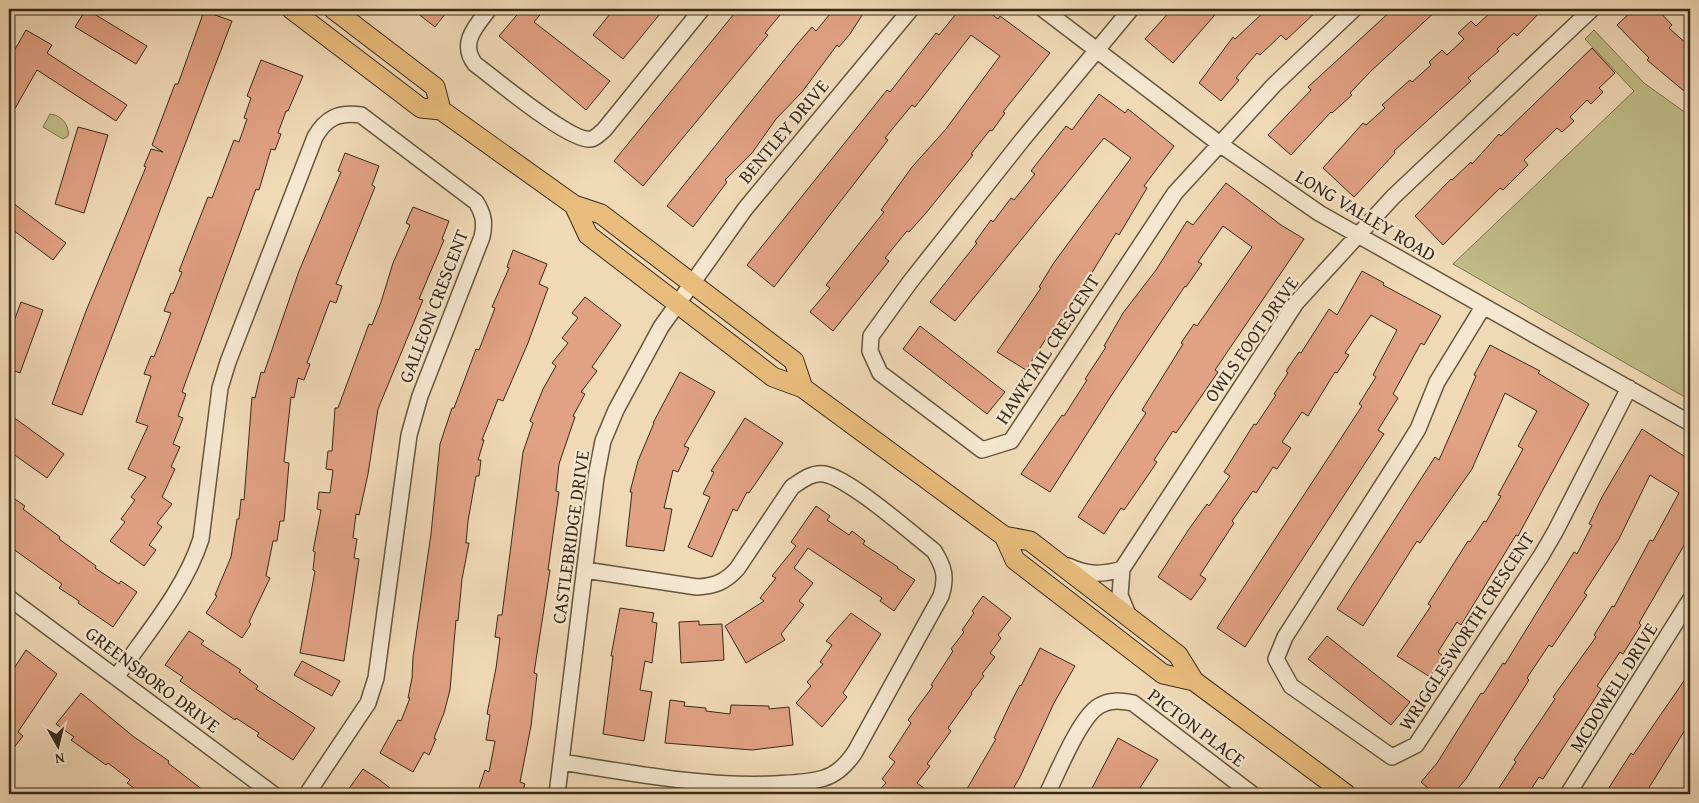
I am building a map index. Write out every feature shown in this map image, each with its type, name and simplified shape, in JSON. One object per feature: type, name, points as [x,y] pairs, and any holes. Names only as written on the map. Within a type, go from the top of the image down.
[{"type":"main road","points":[[291,9],[421,108],[441,110],[574,205],[601,214],[794,361],[803,388]]},
{"type":"main road","points":[[333,9],[435,87],[441,110]]},
{"type":"main road","points":[[574,205],[588,235],[677,304],[773,377],[803,388],[1004,536],[1030,541],[1178,655],[1194,681],[1346,794]]},
{"type":"main road","points":[[1004,536],[1015,560],[1163,674],[1194,681]]},
{"type":"street","points":[[489,9],[469,39],[469,57],[475,64],[566,132],[587,139],[592,139],[604,130],[702,9]]},
{"type":"street","name":"BENTLEY DRIVE","points":[[677,304],[745,209],[911,9]]},
{"type":"street","name":"LONG VALLEY ROAD","points":[[1043,9],[1221,145],[1305,204],[1358,236],[1690,423]]},
{"type":"street","points":[[1096,51],[1131,9]]},
{"type":"street","points":[[1221,145],[1274,84],[1354,9]]},
{"type":"street","name":"OWLS FOOT DRIVE","points":[[1129,617],[1120,595],[1122,569],[1296,303],[1394,198],[1592,9]]},
{"type":"street","name":"HAWKTAIL CRESCENT","points":[[1096,51],[910,282],[871,336],[870,351],[880,373],[956,431],[982,450],[1011,442],[1166,205],[1221,145]]},
{"type":"street","name":"GALLEON CRESCENT","points":[[117,676],[186,575],[195,556],[201,539],[220,388],[228,362],[315,137],[328,119],[344,114],[360,115],[476,202],[483,214],[484,226],[482,237],[420,396],[408,435],[374,686],[368,703],[307,794]]},
{"type":"street","name":"CASTLEBRIDGE DRIVE","points":[[556,794],[584,570],[603,442],[616,410],[660,327],[677,304]]},
{"type":"street","name":"WRIGGLESWORTH CRESCENT","points":[[1483,306],[1437,382],[1418,429],[1285,637],[1276,658],[1291,686],[1392,756],[1416,745],[1541,556],[1629,388]]},
{"type":"street","points":[[561,762],[697,782],[744,785],[802,782],[825,778],[844,768],[855,752],[941,596],[946,581],[944,566],[934,550],[841,480],[822,473],[806,478],[792,487],[737,569],[727,580],[712,586],[697,587],[584,570]]},
{"type":"street","points":[[1054,560],[1082,572],[1104,574],[1122,569]]},
{"type":"street","name":"MCDOWELL DRIVE","points":[[1568,794],[1690,600]]},
{"type":"street","name":"GREENSBORO DRIVE","points":[[10,602],[117,676],[273,794]]},
{"type":"street","name":"PICTON PLACE","points":[[1047,794],[1088,714],[1101,704],[1116,700],[1133,703],[1252,794]]},
{"type":"shaded area","points":[[1594,30],[1644,83],[1690,116],[1690,400],[1453,264],[1634,91],[1585,39]]},
{"type":"shaded area","points":[[50,114],[58,116],[64,121],[68,128],[68,136],[63,139],[43,127]]},
{"type":"building","points":[[86,9],[147,46],[136,64],[75,27]]},
{"type":"building","points":[[412,9],[449,9],[435,27]]},
{"type":"building","points":[[522,9],[545,9],[534,22],[610,81],[586,110],[499,36]]},
{"type":"building","points":[[614,9],[664,9],[623,59],[593,35]]},
{"type":"building","points":[[738,9],[785,9],[765,33],[768,35],[643,186],[614,161]]},
{"type":"building","points":[[834,9],[866,9],[850,34],[839,47],[837,45],[802,92],[776,119],[752,153],[725,180],[727,182],[693,227],[667,206],[798,43],[812,27],[816,31]]},
{"type":"building","points":[[960,9],[985,9],[998,19],[1000,16],[1050,53],[1003,112],[1005,113],[992,131],[990,130],[971,154],[973,155],[926,213],[909,232],[907,231],[885,258],[889,261],[833,331],[810,312],[830,288],[826,285],[884,212],[881,210],[912,167],[946,129],[1000,56],[971,35],[915,107],[912,105],[885,138],[888,140],[774,287],[747,265],[887,90],[890,92],[936,33],[939,35]]},
{"type":"building","points":[[1172,9],[1220,9],[1173,63],[1145,39]]},
{"type":"building","points":[[1267,9],[1319,9],[1286,40],[1281,35],[1260,55],[1257,53],[1236,78],[1239,80],[1221,101],[1199,83],[1233,37],[1235,39]]},
{"type":"building","points":[[1393,9],[1438,9],[1371,71],[1350,93],[1352,95],[1331,112],[1291,155],[1268,135],[1311,90],[1308,87]]},
{"type":"building","points":[[1494,9],[1543,9],[1517,36],[1514,33],[1497,49],[1499,51],[1468,78],[1471,81],[1394,151],[1395,153],[1354,197],[1323,168],[1363,123],[1366,125],[1385,108],[1382,105],[1410,80],[1412,82],[1431,65],[1429,62],[1442,50],[1447,55],[1464,39],[1458,33],[1471,21],[1476,26]]},
{"type":"building","points":[[1634,9],[1657,9],[1672,25],[1669,28],[1690,47],[1690,84],[1684,91],[1647,60],[1649,58],[1617,25]]},
{"type":"building","points":[[204,11],[232,21],[82,415],[52,404],[86,311],[146,167],[144,166],[151,149],[163,152],[152,145],[175,84],[178,84]]},
{"type":"building","points":[[26,30],[52,45],[47,53],[127,105],[116,121],[37,70],[9,119],[9,60]]},
{"type":"building","points":[[1592,48],[1615,73],[1599,88],[1603,92],[1591,104],[1587,100],[1570,117],[1574,121],[1562,132],[1557,128],[1524,160],[1528,165],[1503,190],[1500,188],[1443,245],[1415,216],[1451,179],[1471,162],[1472,164],[1499,134],[1501,136]]},
{"type":"building","points":[[261,60],[303,76],[288,111],[286,111],[278,133],[281,134],[275,150],[271,149],[259,190],[256,189],[182,392],[186,394],[178,416],[183,418],[173,444],[180,447],[171,467],[175,469],[162,497],[172,504],[157,523],[162,527],[149,545],[156,550],[144,566],[110,541],[125,522],[121,519],[135,500],[131,497],[146,477],[128,469],[148,426],[136,422],[151,376],[144,374],[151,356],[154,357],[171,313],[164,311],[182,272],[179,271],[208,197],[212,198],[234,140],[239,142],[247,119],[244,118],[251,98],[247,96]]},
{"type":"building","points":[[1099,94],[1125,113],[1128,109],[1174,146],[1144,186],[1147,188],[1119,235],[1116,233],[1071,307],[1047,337],[1026,370],[997,352],[1041,288],[1039,287],[1053,264],[1131,158],[1104,138],[955,321],[930,302],[977,243],[975,242],[991,220],[993,222],[1011,198],[1014,200],[1035,174],[1031,171],[1066,126],[1072,130]]},
{"type":"building","points":[[78,127],[108,135],[84,213],[55,204]]},
{"type":"building","points":[[345,153],[379,166],[372,185],[375,187],[336,284],[342,286],[336,303],[330,301],[307,363],[310,364],[304,380],[298,378],[294,398],[291,397],[284,462],[289,463],[284,521],[280,521],[277,541],[273,541],[266,576],[270,578],[249,622],[251,624],[242,638],[206,613],[217,596],[215,595],[231,557],[241,499],[244,500],[252,397],[255,398],[261,372],[264,373],[299,271],[341,172],[338,171]]},
{"type":"building","points":[[1226,183],[1281,225],[1304,239],[1215,370],[1218,372],[1176,433],[1173,431],[1154,460],[1157,462],[1124,510],[1121,508],[1104,534],[1078,517],[1146,413],[1142,410],[1183,344],[1181,343],[1194,324],[1197,326],[1252,247],[1223,226],[1198,262],[1202,264],[1185,286],[1111,396],[1050,492],[1021,474],[1062,415],[1064,416],[1106,347],[1104,346],[1123,313],[1156,270],[1187,221],[1193,225]]},
{"type":"building","points":[[9,200],[66,243],[53,260],[9,227]]},
{"type":"building","points":[[413,207],[449,221],[442,239],[444,240],[419,299],[423,300],[378,409],[368,474],[359,515],[356,514],[353,538],[357,539],[354,558],[359,559],[344,661],[300,653],[315,571],[313,570],[315,552],[313,551],[321,510],[317,509],[319,492],[330,493],[333,470],[326,469],[328,451],[332,451],[335,408],[338,408],[369,324],[372,325],[381,302],[393,263],[410,225],[406,223]]},
{"type":"building","points":[[513,250],[547,264],[539,284],[548,288],[528,343],[503,401],[498,399],[482,440],[484,440],[478,460],[481,460],[479,476],[476,476],[468,521],[466,543],[469,543],[462,579],[458,621],[456,620],[450,690],[444,713],[434,738],[436,739],[429,755],[424,752],[413,772],[380,753],[398,720],[401,721],[410,698],[408,698],[431,534],[440,444],[452,408],[454,408],[476,349],[479,350],[495,308],[492,307],[509,268],[507,267]]},
{"type":"building","points":[[1362,271],[1384,283],[1383,285],[1441,316],[1424,345],[1421,343],[1393,394],[1398,398],[1378,430],[1384,434],[1245,647],[1217,628],[1362,406],[1359,404],[1376,377],[1373,375],[1397,330],[1371,315],[1345,353],[1349,355],[1337,373],[1335,372],[1308,416],[1302,412],[1282,442],[1291,448],[1277,469],[1273,467],[1256,493],[1253,491],[1232,521],[1234,523],[1200,575],[1206,579],[1191,600],[1158,577],[1189,529],[1207,504],[1209,506],[1230,476],[1224,472],[1254,424],[1256,425],[1276,395],[1274,394],[1288,373],[1286,371],[1299,352],[1301,353],[1329,309],[1337,315]]},
{"type":"building","points":[[585,297],[621,325],[592,367],[597,371],[581,392],[585,394],[573,416],[575,417],[559,464],[556,491],[559,492],[548,570],[550,570],[534,673],[537,674],[531,726],[520,782],[525,784],[522,794],[488,794],[478,791],[485,770],[489,772],[495,741],[486,740],[490,715],[487,714],[496,668],[500,638],[495,637],[498,615],[502,615],[523,452],[533,423],[530,421],[543,389],[556,366],[552,363],[568,343],[562,338],[578,318],[572,313]]},
{"type":"building","points":[[21,302],[43,310],[20,373],[9,369],[9,335]]},
{"type":"building","points":[[920,326],[1005,392],[987,414],[903,349]]},
{"type":"building","points":[[1490,345],[1540,371],[1538,373],[1589,404],[1518,536],[1516,535],[1461,625],[1457,622],[1438,652],[1443,656],[1430,677],[1397,656],[1431,606],[1428,604],[1468,541],[1470,542],[1484,521],[1486,522],[1501,496],[1498,495],[1523,449],[1518,446],[1537,411],[1505,393],[1472,469],[1420,543],[1417,541],[1363,626],[1337,609],[1435,457],[1439,460],[1476,376],[1474,375]]},
{"type":"building","points":[[680,372],[715,392],[684,446],[689,448],[678,472],[673,470],[664,508],[672,509],[664,551],[626,546],[632,492],[630,492],[638,461],[653,423]]},
{"type":"building","points":[[9,414],[64,454],[47,478],[9,451]]},
{"type":"building","points":[[745,418],[783,443],[749,493],[747,492],[737,511],[733,509],[712,557],[688,547],[710,497],[703,494],[714,472],[711,471]]},
{"type":"building","points":[[1642,429],[1690,460],[1690,535],[1639,623],[1641,625],[1623,654],[1620,652],[1597,686],[1601,689],[1543,779],[1539,777],[1528,794],[1495,794],[1516,762],[1514,760],[1555,699],[1553,697],[1596,637],[1594,635],[1612,606],[1614,607],[1650,540],[1653,541],[1679,493],[1650,475],[1619,539],[1584,593],[1587,595],[1552,647],[1549,645],[1527,678],[1529,680],[1466,779],[1453,794],[1435,794],[1421,782],[1437,763],[1481,693],[1483,694],[1503,663],[1505,664],[1574,552],[1577,554],[1592,525],[1589,524],[1602,497]]},
{"type":"building","points":[[9,495],[25,506],[23,509],[60,537],[59,539],[96,566],[95,568],[119,584],[121,581],[137,592],[113,627],[59,588],[62,584],[9,546]]},
{"type":"building","points":[[816,506],[830,516],[827,520],[849,535],[852,531],[865,541],[863,544],[915,580],[894,611],[880,601],[882,598],[808,548],[794,568],[813,583],[799,601],[804,605],[781,634],[785,640],[746,663],[725,626],[764,601],[760,598],[776,578],[772,576],[796,546],[791,542]]},
{"type":"building","points":[[983,596],[1011,618],[998,635],[1001,638],[990,653],[995,657],[948,728],[951,731],[927,764],[930,766],[917,783],[932,794],[875,794],[886,783],[882,779],[895,762],[889,757],[911,723],[908,720],[933,686],[931,685],[953,651],[951,649],[964,632],[962,630],[974,613],[972,611]]},
{"type":"building","points":[[620,608],[654,613],[652,622],[657,623],[652,663],[645,661],[640,690],[652,692],[644,741],[603,734],[613,656],[611,656]]},
{"type":"building","points":[[851,613],[881,634],[843,693],[847,697],[822,727],[796,703],[811,686],[807,682],[823,664],[820,662],[832,645],[826,641]]},
{"type":"building","points":[[699,621],[699,625],[722,624],[724,660],[681,663],[679,622]]},
{"type":"building","points":[[189,631],[204,641],[201,644],[241,670],[239,672],[258,686],[256,689],[315,728],[293,760],[257,736],[259,733],[236,718],[235,720],[180,681],[183,677],[165,665]]},
{"type":"building","points":[[1327,636],[1410,702],[1391,725],[1308,659]]},
{"type":"building","points":[[1040,648],[1075,666],[1054,703],[1020,777],[1010,794],[964,794],[996,739],[994,738],[1012,700]]},
{"type":"building","points":[[26,650],[57,674],[18,732],[23,736],[9,754],[9,676]]},
{"type":"building","points":[[302,661],[340,681],[332,696],[294,675]]},
{"type":"building","points":[[1690,672],[1690,722],[1645,794],[1605,794],[1631,753],[1633,755]]},
{"type":"building","points":[[81,693],[134,737],[169,761],[168,763],[208,794],[142,794],[127,783],[130,780],[108,763],[106,765],[71,740],[74,737],[56,724]]},
{"type":"building","points":[[670,700],[685,702],[684,706],[706,708],[706,711],[730,714],[731,705],[769,706],[769,709],[789,707],[793,745],[752,750],[665,743]]},
{"type":"building","points":[[1118,738],[1158,760],[1136,794],[1089,794]]},
{"type":"building","points":[[363,769],[380,780],[397,794],[345,794]]}]
